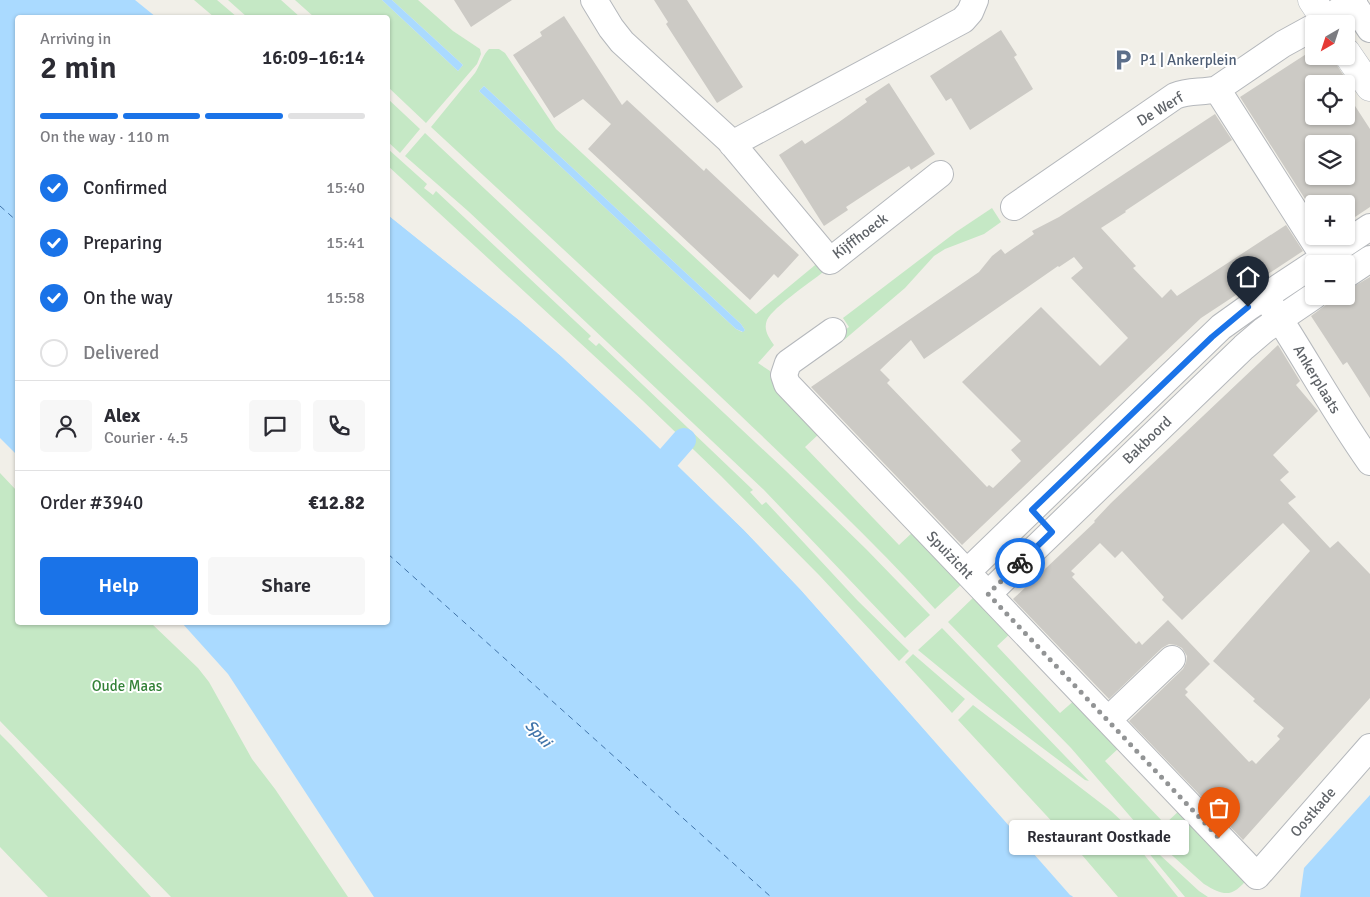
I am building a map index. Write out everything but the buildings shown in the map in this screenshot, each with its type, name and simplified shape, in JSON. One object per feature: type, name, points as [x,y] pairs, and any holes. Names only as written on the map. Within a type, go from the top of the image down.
[{"type":"street","name":"Kijffhoeck","points":[[594,0],[622,42],[732,144],[830,260],[940,174]]},
{"type":"street","points":[[732,144],[957,24],[966,18],[975,0]]},
{"type":"street","points":[[1352,0],[1370,30]]},
{"type":"street","name":"De Werf","points":[[1327,15],[1352,0]]},
{"type":"street","name":"De Werf","points":[[1014,207],[1175,96],[1186,92],[1205,92],[1217,89],[1305,29]]},
{"type":"street","points":[[1355,65],[1370,87]]},
{"type":"street","points":[[1217,89],[1313,255]]},
{"type":"street","points":[[1328,255],[1370,227]]},
{"type":"street","points":[[1355,269],[1370,259]]},
{"type":"street","points":[[967,572],[1221,327],[1305,270]]},
{"type":"street","name":"Ankerplaats","points":[[1265,296],[1329,400],[1370,462]]},
{"type":"street","name":"Bakboord","points":[[988,594],[1244,347],[1305,302]]},
{"type":"street","name":"Spuizicht","points":[[833,331],[791,360],[784,370],[784,379],[787,384],[1256,876]]},
{"type":"street","points":[[1152,394],[1173,416]]},
{"type":"street","points":[[1032,510],[1052,532]]},
{"type":"street","points":[[1108,720],[1172,659]]},
{"type":"street","name":"Oostkade","points":[[1256,876],[1370,747]]},
{"type":"green space","points":[[194,0],[217,0],[235,15],[212,15]]},
{"type":"green space","points":[[228,0],[281,0],[298,15],[245,15]]},
{"type":"green space","points":[[295,0],[382,0],[458,71],[463,65],[392,0],[418,0],[453,31],[480,49],[481,54],[477,64],[426,123],[390,89],[390,15],[312,15]]},
{"type":"green space","points":[[489,49],[499,49],[505,53],[556,129],[756,314],[820,261],[827,269],[785,301],[767,320],[767,334],[774,345],[758,363],[770,371],[773,383],[820,433],[805,447],[899,545],[914,531],[964,582],[935,609],[863,534],[789,462],[431,127],[475,73]],"holes":[[[484,86],[741,324],[745,330],[742,332],[736,329],[479,91]]]},
{"type":"green space","points":[[390,101],[420,129],[400,153],[390,144]]},
{"type":"green space","points":[[425,133],[786,471],[930,615],[905,638],[764,490],[468,211],[405,156]]},
{"type":"green space","points":[[390,151],[427,184],[424,188],[433,195],[436,191],[591,336],[588,339],[596,346],[599,343],[753,490],[750,492],[762,505],[766,502],[858,601],[909,651],[899,661],[819,575],[642,400],[390,168]]},
{"type":"green space","points":[[992,208],[1001,222],[984,234],[945,249],[934,256],[905,288],[844,340],[839,334],[849,327],[843,318],[956,232]]},
{"type":"green space","name":"Oude Maas","points":[[0,473],[15,489],[15,625],[153,625],[198,668],[209,682],[252,759],[275,789],[348,897],[171,897],[0,721]]},
{"type":"green space","points":[[977,594],[1012,632],[997,646],[1060,713],[1076,699],[1121,746],[1105,761],[1165,824],[1181,809],[1248,878],[1238,889],[1233,892],[1223,893],[1204,884],[1135,822],[1071,748],[948,622]]},
{"type":"green space","points":[[942,628],[1089,781],[1085,780],[979,700],[918,650]]},
{"type":"green space","points":[[913,654],[965,699],[952,713],[905,662]]},
{"type":"green space","points":[[973,705],[1111,811],[1126,825],[1134,842],[1178,897],[1118,897],[1070,841],[958,720]]},
{"type":"green space","points":[[0,734],[151,897],[48,897],[0,847]]},
{"type":"green space","points":[[1135,832],[1199,891],[1208,897],[1185,897],[1133,834]]},
{"type":"water","points":[[0,0],[135,0],[154,15],[15,15],[15,453],[0,438]]},
{"type":"water","points":[[382,0],[392,0],[463,65],[458,71]]},
{"type":"water","points":[[484,86],[741,324],[745,330],[743,332],[736,329],[479,91]]},
{"type":"water","name":"Spui","points":[[390,217],[561,356],[744,530],[801,590],[1073,897],[374,897],[228,674],[184,625],[390,625]]},
{"type":"water","points":[[1370,795],[1370,897],[1300,897],[1304,868]]},
{"type":"pier","points":[[390,215],[520,318],[562,354],[644,429],[746,528],[803,588],[1075,897],[1070,895],[801,590],[744,530],[642,431],[519,320],[390,217]]},
{"type":"waterway","points":[[649,480],[684,440]]},
{"type":"ferry route","points":[[0,206],[15,219]]},
{"type":"ferry route","points":[[390,556],[771,897]]},
{"type":"way so far","points":[[1020,563],[988,594],[1219,838]]},
{"type":"place","name":"P1 | Ankerplein","points":[[1123,60]]},
{"type":"place","name":"Restaurant Oostkade","points":[[1219,838]]},
{"type":"route","points":[[1020,563],[1052,532],[1032,510],[1221,327],[1248,307]]}]
